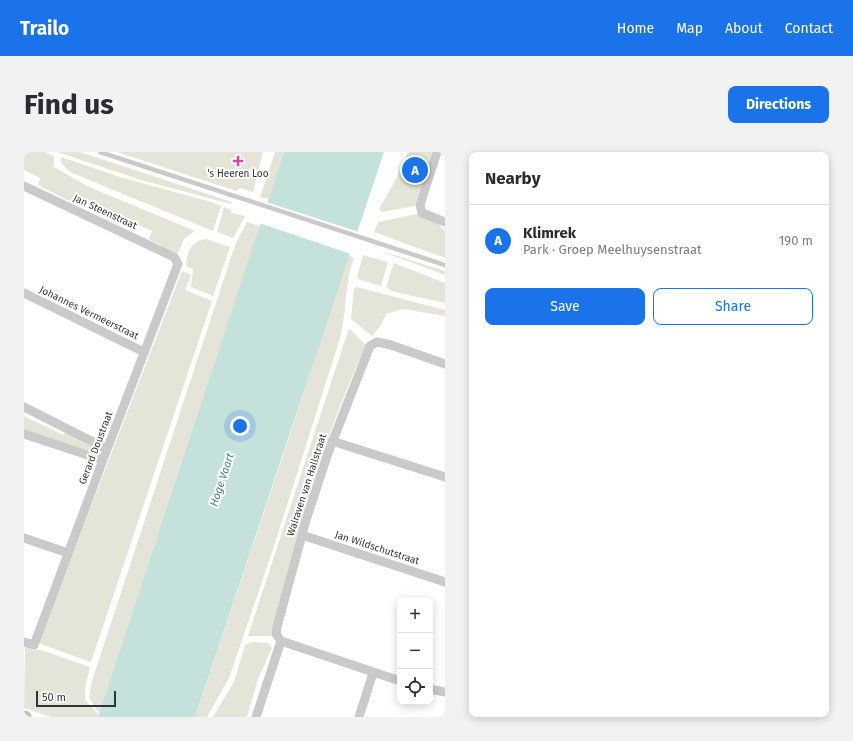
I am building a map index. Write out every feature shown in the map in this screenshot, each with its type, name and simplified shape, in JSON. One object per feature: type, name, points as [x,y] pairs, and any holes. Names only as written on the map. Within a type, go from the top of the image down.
[{"type":"street","points":[[437,152],[420,205],[422,212],[445,222]]},
{"type":"street","name":"Jan Steenstraat","points":[[24,186],[177,259]]},
{"type":"street","name":"Gerard Doustraat","points":[[24,642],[34,645],[107,449],[177,268],[177,259]]},
{"type":"street","name":"Johannes Vermeerstraat","points":[[24,293],[144,352]]},
{"type":"street","name":"Walraven van Hallstraat","points":[[280,642],[276,634],[277,628],[302,535],[332,440],[370,346],[377,342],[391,345],[445,364]]},
{"type":"street","points":[[24,407],[107,449]]},
{"type":"street","points":[[24,434],[103,460]]},
{"type":"street","points":[[332,440],[445,477]]},
{"type":"street","name":"Jan Wildschutstraat","points":[[302,535],[445,582]]},
{"type":"street","points":[[24,538],[68,553]]},
{"type":"street","points":[[256,717],[280,642],[397,680]]},
{"type":"street","points":[[359,717],[373,673]]},
{"type":"street","points":[[433,690],[445,692]]},
{"type":"lane","points":[[100,152],[445,265]]},
{"type":"shaded area","points":[[24,152],[45,152],[54,156],[54,167],[89,187],[195,231],[184,239],[178,253],[175,253],[149,239],[152,231],[124,218],[120,225],[103,217],[107,209],[79,196],[75,204],[38,185],[40,178],[24,170]]},
{"type":"shaded area","points":[[57,152],[80,152],[232,202],[231,204],[141,180]]},
{"type":"shaded area","points":[[117,152],[263,152],[253,192],[240,188],[236,191]]},
{"type":"shaded area","points":[[275,152],[284,152],[269,199],[260,197]]},
{"type":"shaded area","points":[[408,152],[432,152],[415,206],[382,212],[379,209],[397,177]]},
{"type":"shaded area","points":[[61,157],[123,178],[208,201],[221,206],[213,231],[70,172],[61,163]]},
{"type":"shaded area","points":[[224,207],[231,210],[231,213],[245,216],[233,238],[217,232]]},
{"type":"shaded area","points":[[417,214],[440,224],[441,228],[445,230],[445,258],[374,232],[378,222]]},
{"type":"shaded area","points":[[247,222],[260,226],[100,712],[97,711],[89,697],[92,681],[235,245]]},
{"type":"shaded area","points":[[206,239],[230,247],[213,296],[191,287],[193,269],[186,266],[187,256],[193,245]]},
{"type":"shaded area","points":[[375,249],[445,271],[445,275]]},
{"type":"shaded area","points":[[348,255],[354,258],[347,288],[340,338],[275,543],[229,678],[207,717],[195,717],[288,441]]},
{"type":"shaded area","points":[[363,255],[388,262],[381,286],[358,279],[357,277]]},
{"type":"shaded area","points":[[394,263],[445,283],[445,303],[391,291],[386,287]]},
{"type":"shaded area","points":[[182,271],[191,275],[185,290],[212,301],[91,662],[38,643]]},
{"type":"shaded area","points":[[357,287],[445,310],[445,316],[403,309],[386,314],[381,325],[372,336],[351,319],[354,288]]},
{"type":"shaded area","points":[[349,328],[366,345],[336,416],[311,488],[290,561],[271,636],[248,636]]},
{"type":"shaded area","points":[[24,416],[63,435],[65,432],[99,451],[97,453],[24,430]]},
{"type":"shaded area","points":[[253,642],[268,643],[272,648],[258,679],[247,717],[213,717],[234,682],[245,645]]},
{"type":"shaded area","points":[[25,647],[34,650],[41,650],[90,667],[85,688],[85,700],[99,715],[98,717],[51,717],[24,708]]},
{"type":"water","name":"Hoge Vaart","points":[[284,152],[384,152],[195,717],[98,717]]},
{"type":"pier","points":[[266,202],[359,232],[351,254],[259,223]]},
{"type":"place","name":"'s Heeren Loo","points":[[238,161]]},
{"type":"place","name":"Klimrek","points":[[415,170]]}]
